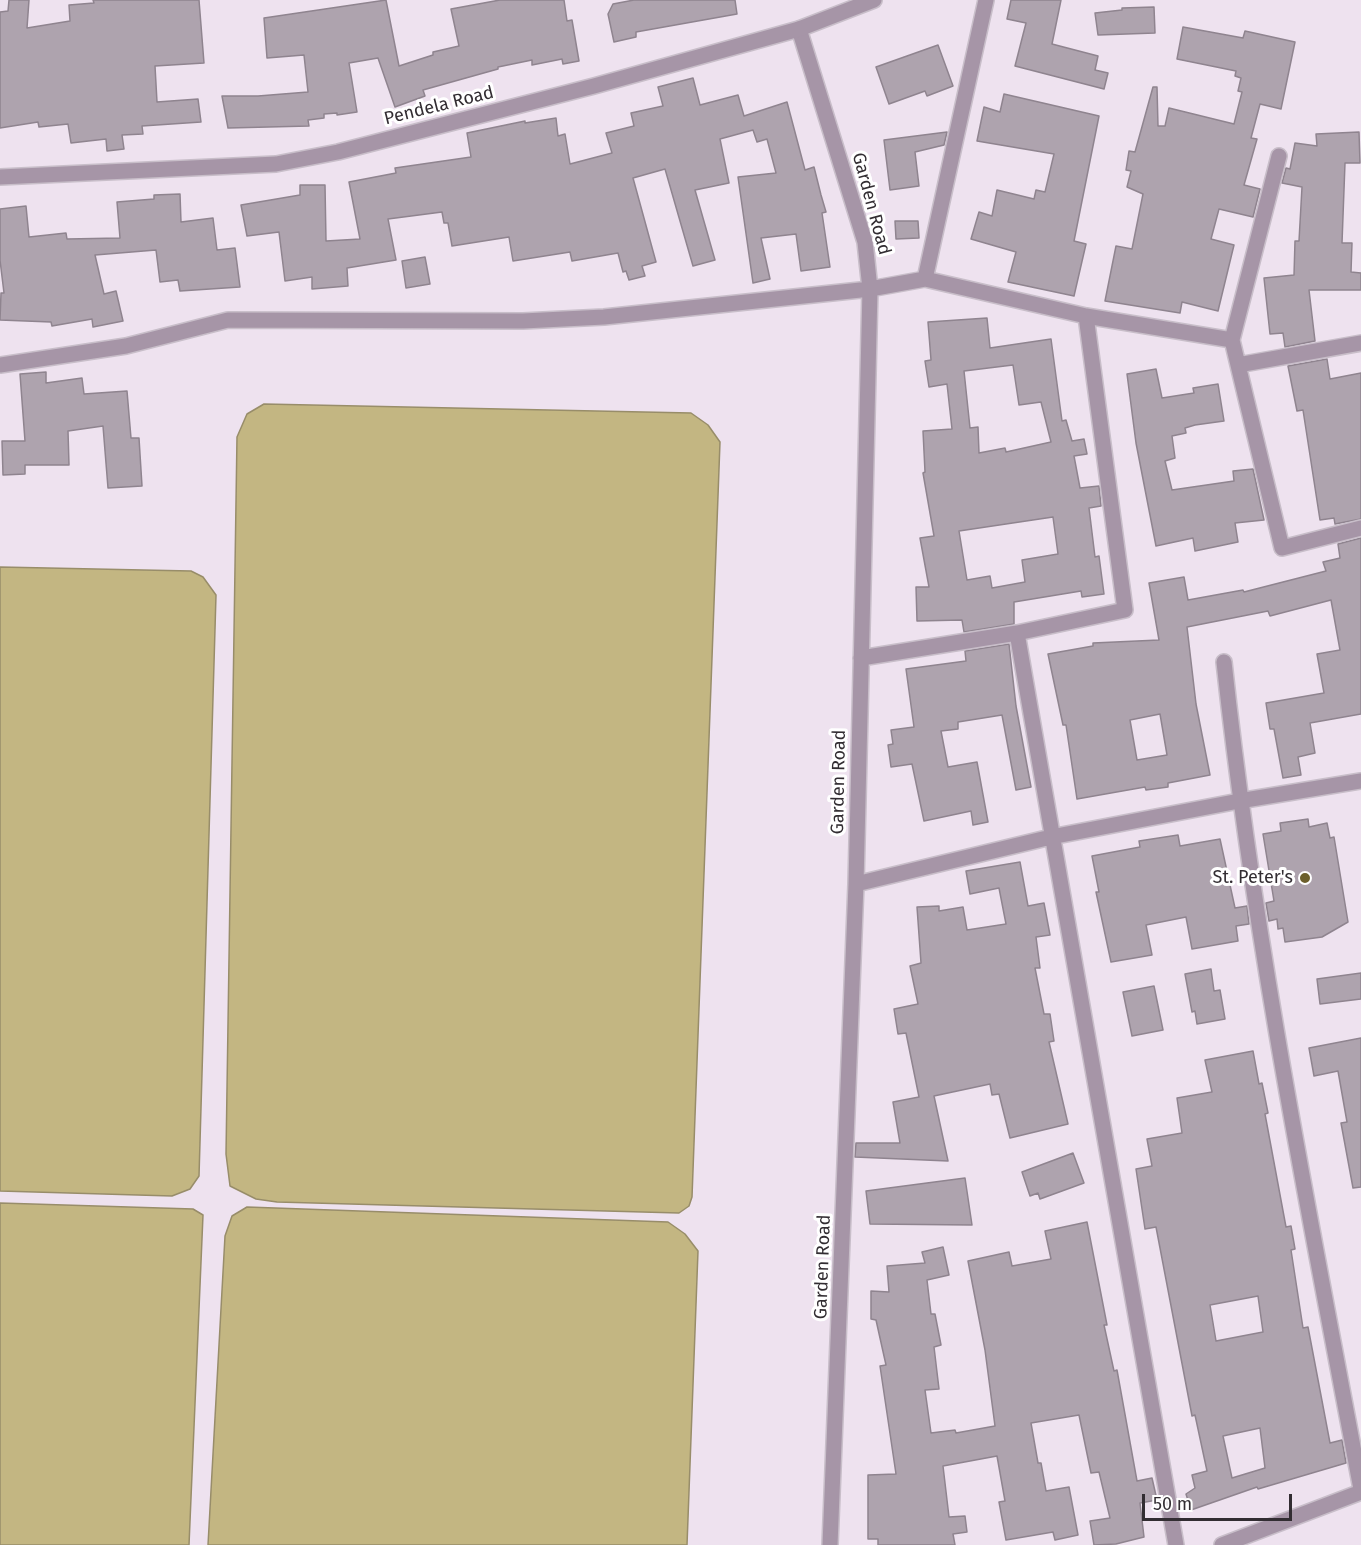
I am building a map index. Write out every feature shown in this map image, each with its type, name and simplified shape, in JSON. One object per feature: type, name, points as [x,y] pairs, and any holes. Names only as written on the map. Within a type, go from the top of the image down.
[{"type":"street","name":"Pendela Road","points":[[0,177],[276,164],[338,152],[594,86],[799,29],[874,0]]},
{"type":"street","points":[[925,279],[986,0]]},
{"type":"street","name":"Garden Road","points":[[799,29],[865,242],[870,289],[856,884],[830,1545]]},
{"type":"street","points":[[1279,156],[1232,340],[1282,548],[1361,528]]},
{"type":"street","points":[[0,365],[126,346],[228,320],[523,321],[604,317],[870,289],[925,279],[1086,316],[1232,340]]},
{"type":"street","points":[[861,658],[1017,633],[1125,610],[1086,316]]},
{"type":"street","points":[[1238,365],[1361,343]]},
{"type":"street","points":[[1017,633],[1176,1545]]},
{"type":"street","points":[[1222,1545],[1361,1490],[1282,1072],[1239,801],[1224,662]]},
{"type":"street","points":[[856,884],[1051,837],[1239,801],[1361,781]]},
{"type":"shaded area","points":[[264,404],[691,413],[708,425],[720,442],[692,1197],[689,1206],[679,1213],[277,1202],[256,1199],[230,1186],[226,1154],[237,437],[247,414]]},
{"type":"shaded area","points":[[0,567],[191,571],[203,577],[216,595],[199,1176],[190,1189],[172,1196],[0,1191]]},
{"type":"shaded area","points":[[0,1203],[193,1209],[203,1215],[189,1545],[0,1545]]},
{"type":"shaded area","points":[[247,1207],[668,1222],[685,1234],[698,1251],[687,1545],[208,1545],[225,1236],[232,1216]]},
{"type":"building","points":[[9,0],[29,0],[27,28],[70,21],[69,5],[94,3],[93,0],[199,0],[204,63],[155,66],[157,102],[198,99],[201,122],[142,126],[143,134],[122,135],[124,149],[107,151],[106,139],[71,143],[68,124],[39,127],[38,122],[0,128],[0,12],[8,11]]},
{"type":"building","points":[[386,0],[399,66],[433,55],[433,52],[459,46],[451,9],[500,0],[564,0],[567,21],[572,20],[579,61],[563,64],[562,59],[532,65],[532,60],[498,67],[498,69],[423,90],[425,96],[395,107],[378,58],[349,63],[357,112],[324,114],[324,118],[308,120],[309,126],[228,128],[222,96],[308,92],[304,55],[267,58],[264,18]]},
{"type":"building","points":[[634,0],[735,0],[737,14],[636,32],[636,37],[614,42],[608,14],[613,4]]},
{"type":"building","points":[[1011,0],[1061,0],[1052,44],[1098,56],[1095,70],[1108,73],[1104,89],[1015,66],[1026,23],[1007,19]]},
{"type":"building","points":[[1154,7],[1155,33],[1098,35],[1095,13],[1122,10],[1122,8]]},
{"type":"building","points":[[1183,27],[1243,38],[1245,31],[1295,42],[1281,109],[1260,104],[1251,138],[1257,139],[1244,185],[1260,189],[1253,217],[1219,209],[1211,239],[1234,245],[1218,311],[1182,302],[1180,313],[1105,301],[1116,246],[1132,249],[1143,194],[1127,187],[1131,171],[1126,170],[1129,151],[1135,152],[1153,87],[1157,87],[1158,126],[1165,126],[1169,108],[1234,124],[1242,92],[1238,91],[1241,78],[1235,76],[1236,71],[1177,59]]},
{"type":"building","points":[[938,45],[953,86],[927,96],[925,91],[889,104],[876,67]]},
{"type":"building","points":[[693,78],[700,105],[738,95],[744,116],[787,102],[805,170],[814,167],[826,212],[822,213],[830,267],[801,271],[796,234],[761,238],[770,279],[753,283],[738,177],[776,173],[767,139],[757,142],[753,130],[720,139],[729,183],[695,190],[715,260],[693,266],[665,169],[633,178],[656,262],[642,266],[645,276],[629,280],[626,271],[623,272],[618,253],[572,261],[570,252],[513,261],[509,237],[452,246],[448,223],[444,223],[442,212],[388,219],[396,260],[347,268],[348,286],[312,289],[312,277],[285,281],[279,232],[247,236],[241,205],[300,195],[300,185],[325,185],[326,241],[360,239],[349,182],[396,173],[395,168],[471,157],[467,133],[525,121],[525,123],[556,118],[558,136],[565,134],[570,164],[612,153],[606,133],[634,126],[631,113],[663,106],[658,87]]},
{"type":"building","points":[[1004,94],[1099,116],[1074,241],[1086,244],[1074,296],[1008,282],[1016,252],[971,239],[979,212],[992,216],[997,190],[1034,199],[1036,190],[1045,192],[1054,154],[977,141],[984,107],[1000,112]]},
{"type":"building","points":[[947,132],[944,145],[915,152],[919,186],[890,190],[884,140]]},
{"type":"building","points":[[1359,132],[1360,163],[1345,163],[1342,243],[1352,243],[1351,272],[1361,273],[1361,290],[1309,290],[1315,341],[1285,347],[1283,333],[1270,334],[1264,278],[1294,275],[1295,241],[1299,241],[1302,187],[1282,183],[1286,168],[1290,169],[1295,143],[1317,146],[1316,134]]},
{"type":"building","points":[[180,194],[181,222],[213,218],[217,250],[235,248],[240,287],[180,291],[178,280],[160,282],[156,250],[95,255],[104,294],[116,291],[123,321],[93,327],[92,319],[52,326],[51,322],[0,320],[1,293],[4,293],[0,260],[0,209],[26,206],[29,237],[66,233],[67,239],[120,238],[117,202],[154,199],[154,195]]},
{"type":"building","points":[[895,221],[918,221],[919,238],[896,239]]},
{"type":"building","points":[[425,257],[430,284],[406,288],[402,261]]},
{"type":"building","points":[[987,318],[990,348],[1051,339],[1062,421],[1066,420],[1072,441],[1084,439],[1087,454],[1074,456],[1080,488],[1099,486],[1101,506],[1089,508],[1095,557],[1099,556],[1104,594],[1082,597],[1081,591],[1014,602],[1014,624],[964,632],[962,620],[917,621],[916,587],[929,587],[920,538],[934,536],[923,473],[925,472],[923,431],[952,429],[947,384],[929,387],[925,361],[931,360],[928,322]],"holes":[[[1013,365],[1019,405],[1041,402],[1051,442],[1006,452],[1005,448],[979,453],[978,427],[970,428],[964,371]],[[1053,517],[1058,554],[1022,560],[1025,582],[992,588],[990,576],[967,580],[959,531]]]},
{"type":"building","points":[[1327,359],[1330,379],[1361,373],[1361,519],[1335,524],[1334,518],[1320,520],[1303,410],[1297,411],[1288,366]]},
{"type":"building","points":[[1156,369],[1162,398],[1194,393],[1193,388],[1218,384],[1224,421],[1195,425],[1185,428],[1186,433],[1172,436],[1175,458],[1165,461],[1172,490],[1234,481],[1233,471],[1253,469],[1264,520],[1235,523],[1238,542],[1195,551],[1193,538],[1156,546],[1136,443],[1127,374]]},
{"type":"building","points":[[46,372],[46,383],[82,378],[84,394],[127,391],[131,438],[139,438],[142,486],[108,488],[103,426],[68,431],[69,465],[25,465],[25,474],[3,475],[2,441],[25,441],[20,374]]},
{"type":"building","points":[[1361,538],[1361,714],[1310,723],[1315,753],[1298,757],[1301,775],[1283,778],[1274,729],[1270,729],[1266,703],[1324,693],[1317,654],[1340,650],[1331,600],[1270,616],[1268,611],[1187,627],[1196,704],[1210,775],[1168,783],[1168,787],[1146,790],[1145,787],[1077,799],[1066,725],[1063,725],[1048,654],[1093,646],[1093,643],[1159,640],[1149,583],[1184,577],[1188,600],[1243,590],[1244,592],[1326,571],[1323,562],[1340,558],[1338,544]],"holes":[[[1160,714],[1167,755],[1137,760],[1130,720]]]},
{"type":"building","points":[[1009,644],[1016,706],[1031,787],[1016,790],[1002,715],[958,722],[958,729],[941,731],[948,767],[977,762],[988,822],[973,825],[971,811],[924,821],[912,764],[891,767],[888,745],[893,744],[891,730],[914,727],[906,669],[966,661],[965,651]]},
{"type":"building","name":"St. Peter's","points":[[1308,819],[1309,827],[1327,823],[1330,838],[1334,837],[1348,922],[1322,937],[1285,942],[1283,928],[1278,929],[1277,919],[1269,921],[1266,903],[1274,901],[1263,834],[1281,831],[1280,823]]},
{"type":"building","points":[[1178,835],[1180,846],[1220,839],[1235,908],[1247,906],[1249,924],[1236,926],[1238,941],[1192,949],[1186,917],[1146,925],[1152,955],[1111,962],[1096,892],[1099,892],[1092,856],[1140,847],[1139,841]]},
{"type":"building","points":[[1020,862],[1028,906],[1044,903],[1050,935],[1036,937],[1040,968],[1035,968],[1044,1014],[1050,1014],[1054,1041],[1049,1042],[1068,1124],[1010,1138],[999,1094],[992,1095],[990,1084],[934,1096],[948,1161],[855,1157],[856,1143],[900,1143],[893,1102],[919,1097],[906,1033],[898,1034],[894,1009],[918,1004],[910,966],[921,963],[917,907],[939,906],[939,911],[963,907],[967,930],[1006,924],[999,888],[970,894],[966,871]]},
{"type":"building","points":[[1211,969],[1214,991],[1220,990],[1225,1019],[1197,1024],[1195,1011],[1192,1012],[1185,974]]},
{"type":"building","points":[[1361,973],[1361,999],[1320,1004],[1317,979]]},
{"type":"building","points":[[1154,986],[1163,1030],[1132,1036],[1123,992]]},
{"type":"building","points":[[1361,1038],[1361,1187],[1353,1188],[1341,1123],[1347,1122],[1338,1071],[1314,1076],[1309,1048]]},
{"type":"building","points":[[1253,1051],[1259,1084],[1262,1083],[1268,1113],[1265,1114],[1286,1227],[1291,1226],[1295,1249],[1291,1250],[1303,1328],[1308,1327],[1330,1443],[1342,1440],[1346,1463],[1258,1489],[1257,1487],[1191,1510],[1186,1494],[1195,1488],[1192,1475],[1207,1471],[1195,1415],[1192,1416],[1156,1227],[1145,1229],[1136,1169],[1152,1166],[1147,1139],[1182,1133],[1177,1098],[1212,1092],[1205,1060]],"holes":[[[1258,1296],[1263,1332],[1216,1341],[1210,1305]],[[1260,1428],[1265,1468],[1232,1478],[1223,1436]]]},
{"type":"building","points":[[1073,1153],[1084,1183],[1040,1199],[1038,1193],[1030,1196],[1022,1172]]},
{"type":"building","points":[[965,1178],[972,1225],[870,1224],[866,1191]]},
{"type":"building","points":[[1087,1222],[1107,1325],[1104,1325],[1114,1371],[1117,1370],[1137,1481],[1152,1478],[1157,1500],[1140,1503],[1144,1537],[1116,1544],[1094,1545],[1090,1521],[1110,1518],[1099,1472],[1091,1473],[1079,1415],[1031,1423],[1046,1491],[1069,1487],[1078,1535],[1055,1540],[1053,1532],[1006,1540],[999,1502],[1005,1501],[997,1456],[943,1466],[949,1517],[965,1516],[967,1532],[953,1534],[955,1545],[878,1545],[878,1539],[868,1539],[868,1475],[896,1474],[880,1366],[886,1365],[876,1320],[871,1319],[871,1291],[889,1292],[887,1266],[925,1263],[922,1252],[943,1247],[949,1275],[927,1280],[931,1314],[935,1314],[941,1345],[934,1347],[939,1389],[925,1390],[931,1433],[955,1430],[956,1433],[995,1426],[985,1350],[968,1261],[1009,1252],[1012,1266],[1051,1259],[1045,1231]]},
{"type":"place","name":"St. Peter's","points":[[1305,878]]}]
